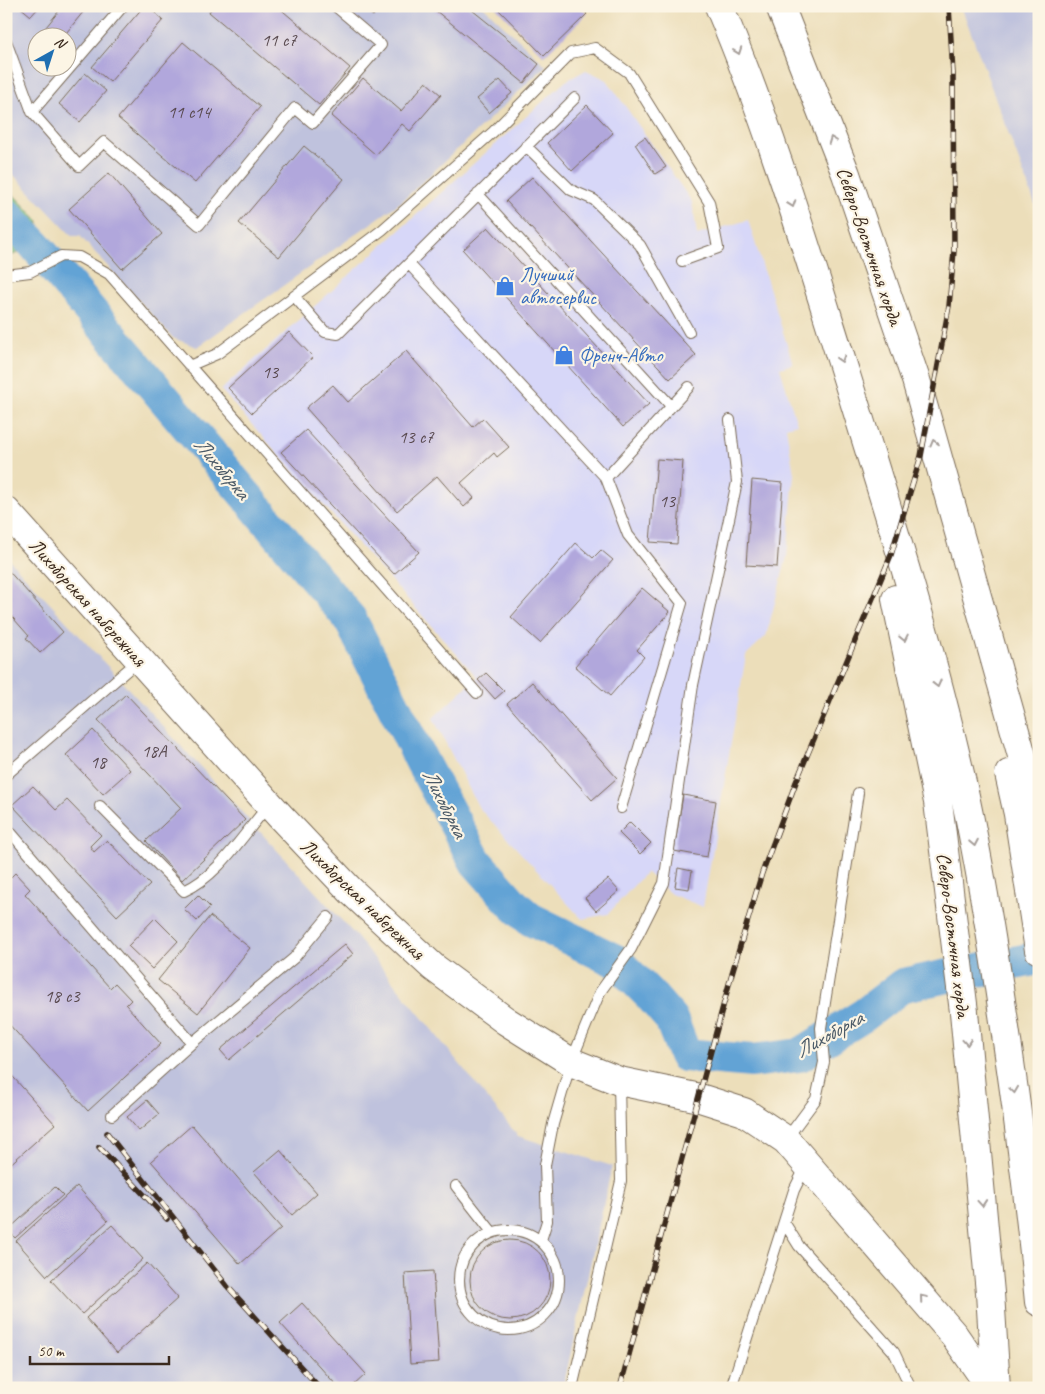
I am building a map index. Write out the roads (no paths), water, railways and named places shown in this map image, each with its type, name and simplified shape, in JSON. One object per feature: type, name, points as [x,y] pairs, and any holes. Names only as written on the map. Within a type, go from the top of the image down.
[{"type":"main road","name":"Северо-Восточная хорда","points":[[719,6],[734,42],[794,208],[880,486],[936,678],[965,795],[988,917],[1021,1136],[1039,1302]]},
{"type":"main road","name":"Северо-Восточная хорда","points":[[780,6],[849,183],[916,380],[947,490],[1032,814],[1039,950]]},
{"type":"main road","name":"Северо-Восточная хорда","points":[[880,486],[898,608],[938,802],[964,1012],[990,1293],[996,1388]]},
{"type":"main road","name":"Лихоборская набережная","points":[[6,511],[269,804],[351,891],[433,967],[506,1021],[571,1062],[620,1081],[700,1098],[744,1112],[786,1140],[808,1163],[954,1335],[991,1388]]},
{"type":"lane","points":[[32,112],[123,6]]},
{"type":"lane","points":[[6,41],[32,112],[79,166],[104,142],[199,225],[295,108],[313,122],[381,45],[335,6]]},
{"type":"lane","points":[[189,366],[217,354],[382,230],[479,145],[571,53],[595,48],[629,73],[709,202],[718,248],[682,261]]},
{"type":"lane","points":[[294,296],[325,332],[338,334],[575,98]]},
{"type":"lane","points":[[526,146],[571,190],[594,200],[640,245],[689,332]]},
{"type":"lane","points":[[478,194],[671,406]]},
{"type":"lane","points":[[6,275],[30,272],[61,256],[79,257],[109,274],[477,693]]},
{"type":"lane","points":[[409,264],[606,478],[628,535],[682,603],[620,808]]},
{"type":"lane","points":[[606,478],[689,387]]},
{"type":"lane","points":[[541,1240],[547,1222],[545,1165],[553,1124],[571,1062],[600,992],[631,949],[664,882],[693,685],[737,482],[730,420]]},
{"type":"lane","points":[[6,775],[140,659]]},
{"type":"lane","points":[[786,1140],[816,1099],[824,1062],[821,1028],[858,793]]},
{"type":"lane","points":[[100,806],[184,891],[195,886],[212,873],[269,804]]},
{"type":"lane","points":[[6,827],[192,1044]]},
{"type":"lane","points":[[112,1115],[192,1044],[294,958],[328,917]]},
{"type":"lane","points":[[572,1388],[621,1181],[620,1081]]},
{"type":"lane","points":[[731,1388],[794,1190],[808,1163]]},
{"type":"lane","points":[[456,1186],[492,1232]]},
{"type":"lane","points":[[784,1222],[799,1246],[894,1352],[911,1388]]},
{"type":"lane","points":[[509,1229],[518,1230],[541,1240],[553,1255],[559,1273],[558,1292],[550,1309],[537,1322],[520,1329],[500,1330],[483,1323],[469,1310],[460,1293],[459,1274],[464,1256],[476,1242],[492,1232],[509,1229]]},
{"type":"waterway","name":"Лихоборка","points":[[6,215],[34,244],[350,619],[423,764],[476,862],[514,905],[530,919],[616,961],[671,1019],[685,1055],[752,1061],[800,1055],[864,1015],[903,985],[1039,958]]},
{"type":"railway","points":[[620,1388],[732,973],[762,873],[796,782],[891,555],[921,456],[949,306],[954,251],[953,74],[949,6]]},
{"type":"railway","points":[[107,1133],[227,1286],[320,1388]]},
{"type":"railway","points":[[99,1147],[167,1219]]},
{"type":"place","name":"Лучший автосервис","points":[[505,286]]},
{"type":"place","name":"Френч-Авто","points":[[564,355]]}]
